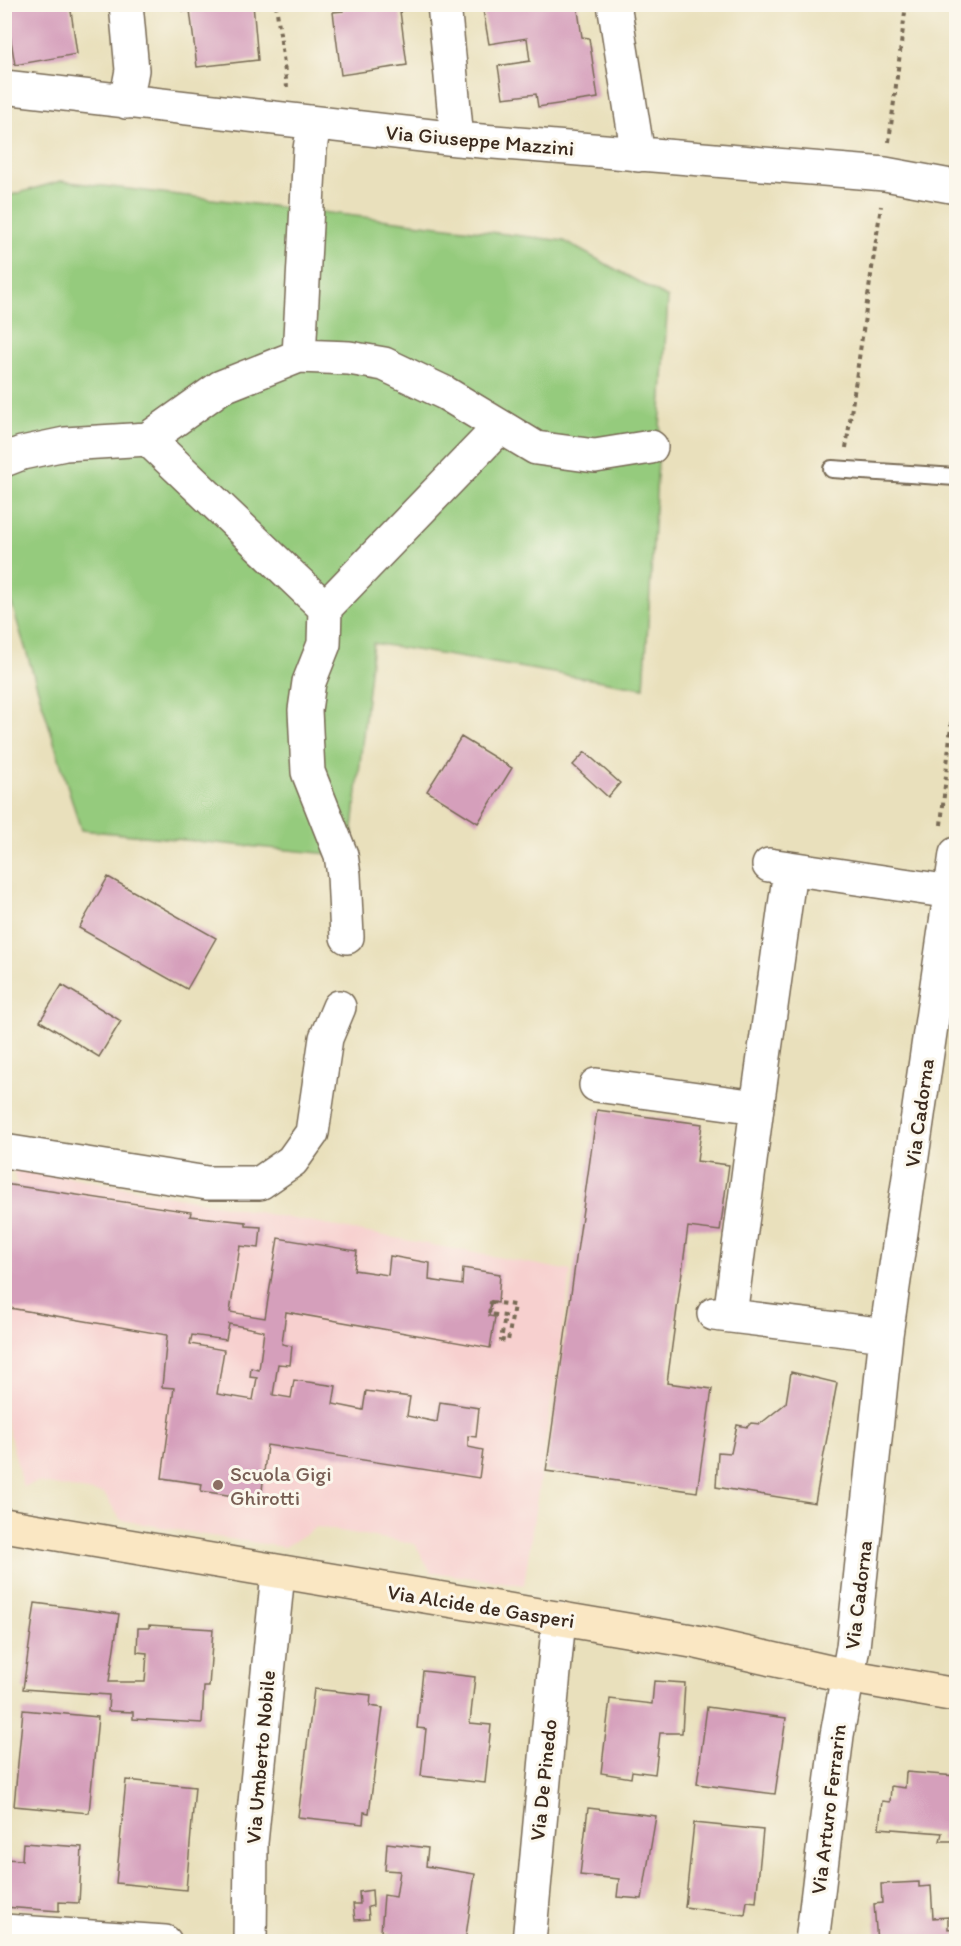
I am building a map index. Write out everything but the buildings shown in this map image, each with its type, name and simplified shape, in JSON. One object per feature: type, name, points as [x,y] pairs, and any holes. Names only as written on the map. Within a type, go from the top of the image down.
[{"type":"street","points":[[126,4],[132,70],[126,102]]},
{"type":"street","points":[[444,4],[457,139]]},
{"type":"street","points":[[614,4],[638,155]]},
{"type":"street","name":"Via Giuseppe Mazzini","points":[[4,87],[457,139],[885,174],[957,187]]},
{"type":"street","points":[[299,356],[310,149],[303,122]]},
{"type":"street","points":[[4,460],[22,453],[65,444],[148,439],[221,387],[299,356],[349,358],[384,364],[445,393],[499,428],[536,448],[595,456],[651,447]]},
{"type":"street","points":[[347,937],[341,855],[308,772],[305,711],[309,682],[324,644],[325,608],[499,428]]},
{"type":"street","points":[[148,439],[325,608]]},
{"type":"street","name":"Via Cadorna","points":[[847,1676],[853,1647],[886,1335],[957,854]]},
{"type":"street","points":[[886,1335],[722,1315],[757,1107],[779,868],[951,892]]},
{"type":"street","points":[[4,1151],[207,1183],[260,1183],[292,1161],[312,1133],[326,1038],[339,1006]]},
{"type":"street","points":[[596,1085],[757,1107]]},
{"type":"street","name":"Via Alcide de Gasperi","points":[[4,1525],[692,1641],[847,1676],[957,1695]]},
{"type":"street","name":"Via Umberto Nobile","points":[[250,1941],[251,1843],[278,1573]]},
{"type":"street","name":"Via De Pinedo","points":[[529,1935],[559,1618]]},
{"type":"street","name":"Via Arturo Ferrarin","points":[[812,1941],[837,1735],[847,1676]]},
{"type":"street","points":[[4,1931],[165,1941]]},
{"type":"lane","points":[[838,469],[957,477]]},
{"type":"path","points":[[276,4],[303,122]]},
{"type":"path","points":[[838,469],[885,174],[906,4]]},
{"type":"path","points":[[491,1302],[514,1305],[508,1341],[501,1340],[505,1316],[489,1314],[491,1302]]},
{"type":"shaded area","points":[[12,1166],[571,1271],[524,1585],[431,1572],[415,1544],[317,1527],[285,1547],[121,1520],[104,1494],[37,1482],[23,1487],[5,1416],[4,1184],[17,1185]]},
{"type":"green space","points":[[61,181],[564,241],[668,298],[644,688],[373,643],[350,856],[81,830],[5,582],[4,197]]},
{"type":"place","name":"Scuola Gigi Ghirotti","points":[[218,1485]]}]
